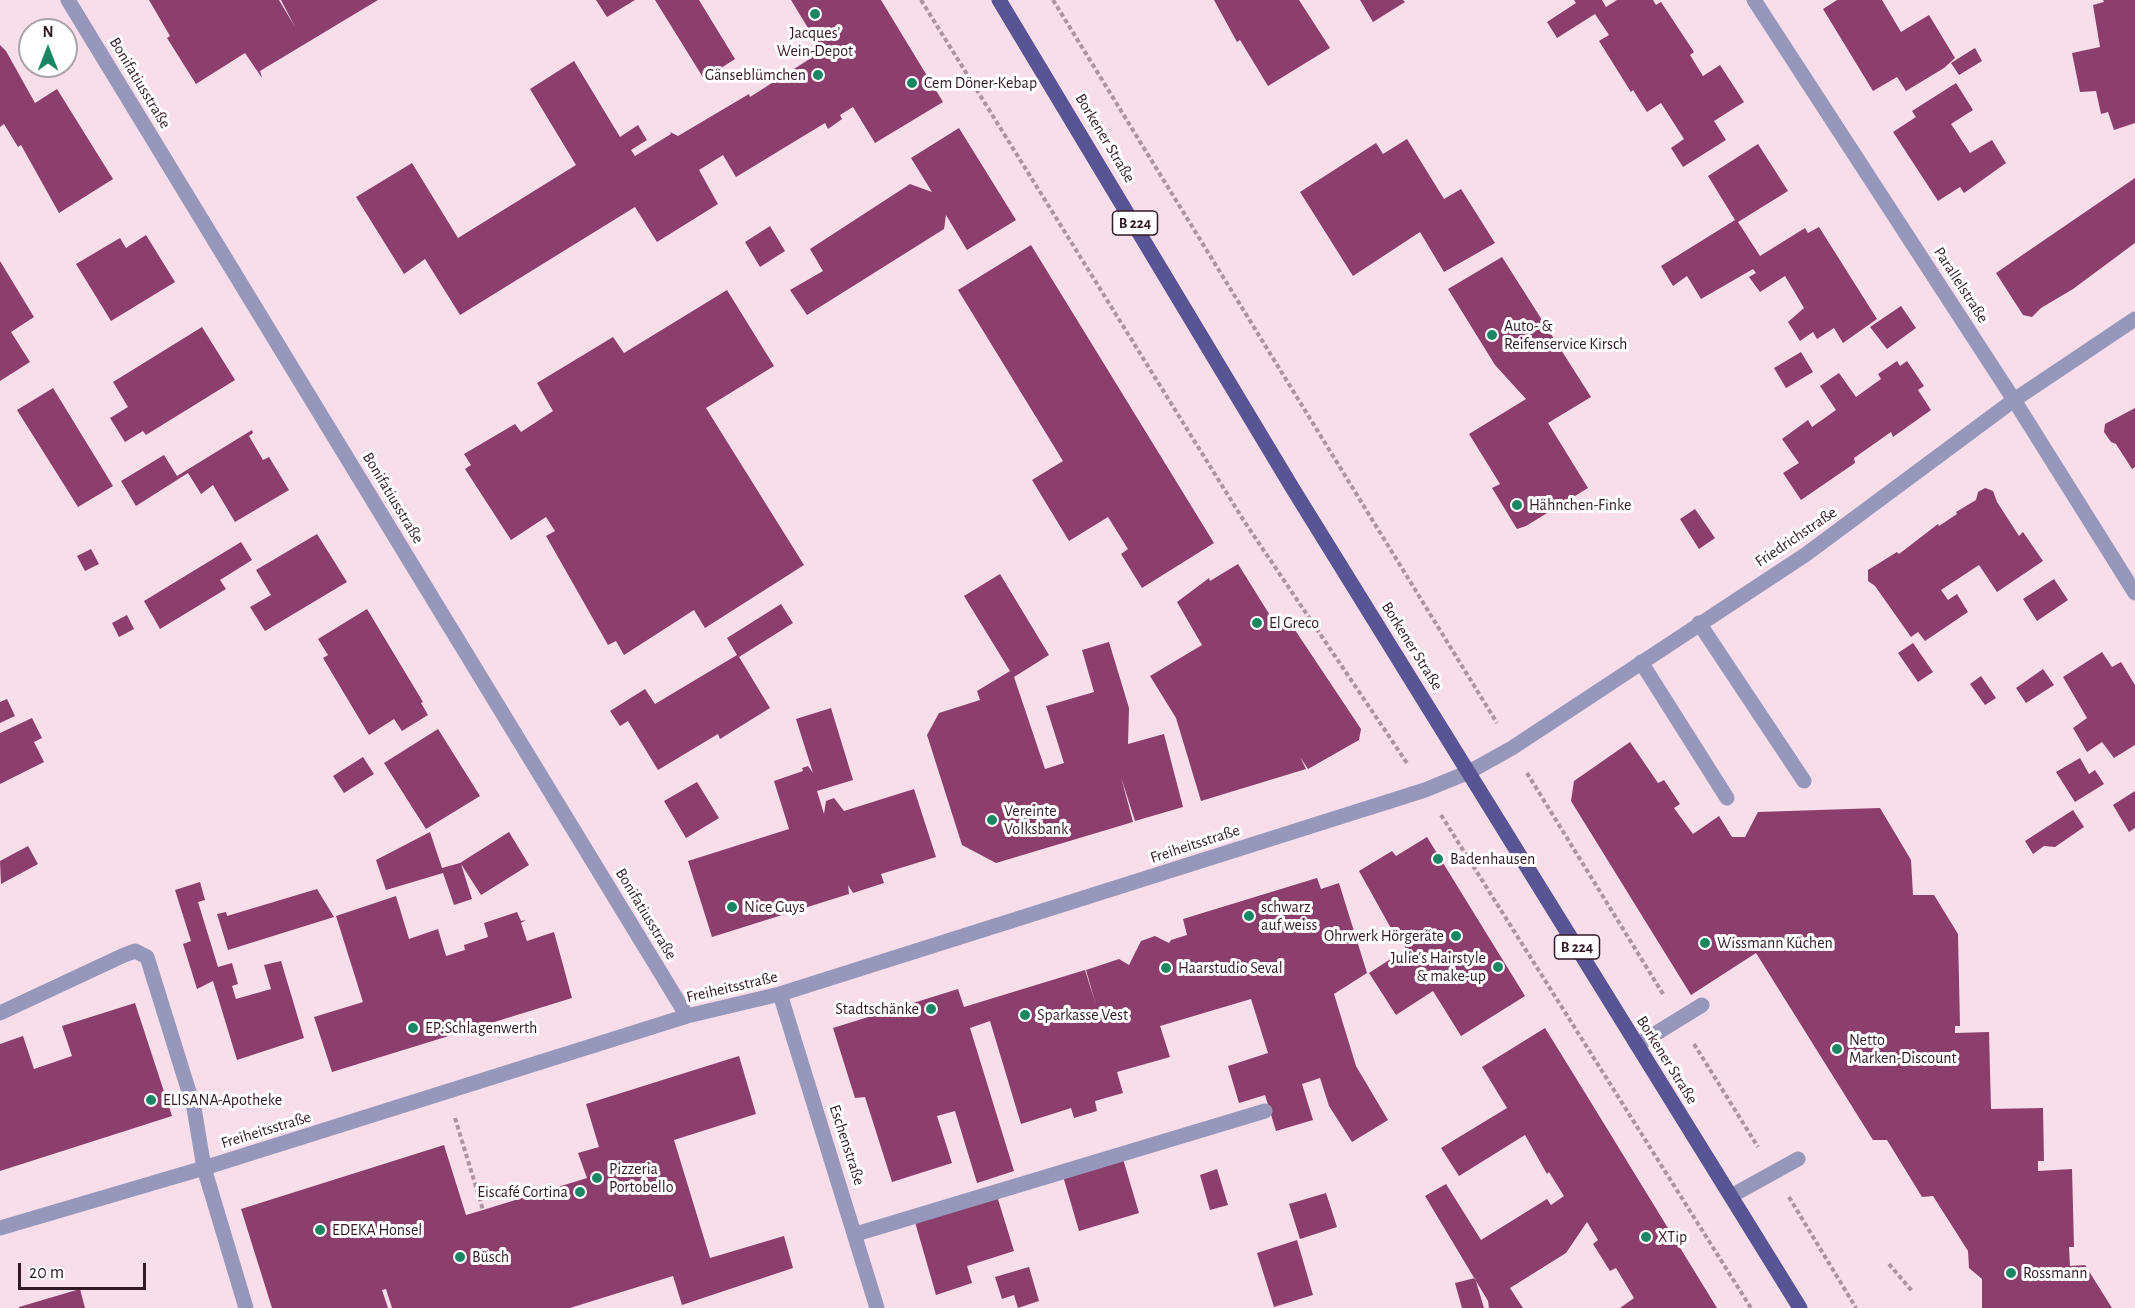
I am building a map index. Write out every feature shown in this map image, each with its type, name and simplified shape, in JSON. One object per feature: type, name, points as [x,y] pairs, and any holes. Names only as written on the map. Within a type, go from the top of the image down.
[{"type":"main road","name":"Borkener Straße","points":[[999,0],[1293,489],[1800,1308]]},
{"type":"street","name":"Bonifatiusstraße","points":[[68,0],[687,1016]]},
{"type":"street","name":"Parallelstraße","points":[[1754,0],[2014,400],[2135,593]]},
{"type":"street","name":"Friedrichstraße","points":[[1469,772],[1512,748],[1805,555],[2014,400],[2135,319]]},
{"type":"street","points":[[1699,623],[1804,781]]},
{"type":"street","points":[[1641,662],[1727,798]]},
{"type":"street","name":"Freiheitsstraße","points":[[0,1228],[204,1168],[687,1016],[780,994],[1425,790],[1469,772]]},
{"type":"street","points":[[0,1012],[135,951],[147,957],[194,1108],[204,1168],[246,1308]]},
{"type":"street","name":"Eschenstraße","points":[[780,994],[877,1308]]},
{"type":"street","points":[[1637,1045],[1702,1005]]},
{"type":"street","points":[[856,1234],[1265,1111]]},
{"type":"street","points":[[1731,1196],[1798,1159]]},
{"type":"path","points":[[921,0],[1244,521],[1425,790],[1751,1308]]},
{"type":"path","points":[[1053,0],[1856,1308]]},
{"type":"path","points":[[447,1091],[483,1210]]},
{"type":"path","points":[[1889,1264],[1912,1291]]},
{"type":"building","points":[[149,0],[279,0],[295,27],[281,0],[378,0],[260,71],[262,78],[245,53],[196,84],[167,38],[170,36]]},
{"type":"building","points":[[596,0],[635,0],[607,17]]},
{"type":"building","points":[[655,0],[699,0],[735,59],[704,79]]},
{"type":"building","points":[[791,0],[881,0],[943,102],[875,143],[853,107],[840,115],[842,119],[828,129],[825,123],[736,177],[723,155],[699,170],[718,204],[657,242],[635,207],[460,315],[425,259],[404,274],[356,197],[412,163],[458,238],[576,165],[530,89],[574,61],[620,137],[638,125],[647,140],[631,150],[635,156],[671,134],[670,132],[678,136],[749,94],[750,97],[819,53],[804,30],[808,28]]},
{"type":"building","points":[[1214,0],[1299,0],[1330,48],[1268,86],[1240,40],[1237,42]]},
{"type":"building","points":[[1360,0],[1403,0],[1405,2],[1373,22]]},
{"type":"building","points":[[1574,0],[1602,0],[1606,7],[1617,0],[1653,0],[1656,5],[1661,2],[1694,52],[1690,55],[1703,76],[1720,65],[1744,102],[1714,121],[1726,140],[1683,167],[1671,148],[1684,139],[1661,103],[1647,112],[1633,90],[1631,92],[1599,41],[1609,35],[1595,14],[1557,38],[1547,22],[1576,3]]},
{"type":"building","points":[[1837,0],[1882,0],[1901,32],[1929,15],[1955,58],[1944,68],[1906,91],[1897,77],[1873,91],[1823,9]]},
{"type":"building","points":[[2103,0],[2135,0],[2135,123],[2114,130],[2108,112],[2101,114],[2096,91],[2080,92],[2072,53],[2100,47],[2093,5],[2104,2]]},
{"type":"building","points":[[0,45],[6,51],[18,73],[18,78],[21,78],[35,103],[57,89],[113,179],[59,213],[21,145],[18,147],[4,124],[0,127]]},
{"type":"building","points":[[1975,48],[1982,61],[1959,75],[1951,63]]},
{"type":"building","points":[[1956,83],[1973,110],[1951,124],[1970,153],[1992,140],[2006,163],[1964,193],[1960,187],[1938,201],[1893,132],[1916,117],[1912,111]]},
{"type":"building","points":[[959,128],[1016,220],[967,250],[946,215],[944,229],[807,315],[790,290],[823,271],[810,249],[910,184],[932,192],[911,158]]},
{"type":"building","points":[[1407,139],[1444,199],[1461,189],[1495,243],[1444,272],[1420,232],[1353,276],[1300,192],[1376,143],[1383,154]]},
{"type":"building","points":[[1758,144],[1788,191],[1738,222],[1760,256],[1805,228],[1808,233],[1819,227],[1877,319],[1843,343],[1834,328],[1817,339],[1813,332],[1800,341],[1788,322],[1804,308],[1785,276],[1760,292],[1749,277],[1756,273],[1753,269],[1701,299],[1687,276],[1673,286],[1661,266],[1735,220],[1708,176]]},
{"type":"building","points":[[2135,178],[2135,243],[2073,289],[2041,308],[2032,317],[2023,315],[1996,273]]},
{"type":"building","points":[[770,226],[785,251],[760,267],[745,242]]},
{"type":"building","points":[[146,235],[175,282],[111,321],[76,264],[120,238],[126,248]]},
{"type":"building","points":[[1031,245],[1214,543],[1142,588],[1121,554],[1128,549],[1108,517],[1069,541],[1032,480],[1063,461],[958,290]]},
{"type":"building","points":[[1502,257],[1591,397],[1548,423],[1588,488],[1526,526],[1517,529],[1492,488],[1500,484],[1469,434],[1526,399],[1495,365],[1448,289]]},
{"type":"building","points":[[0,261],[34,317],[11,332],[30,362],[0,381]]},
{"type":"building","points":[[727,290],[774,366],[706,408],[804,565],[705,628],[694,610],[624,655],[616,641],[608,645],[546,536],[555,531],[546,517],[511,540],[465,469],[471,465],[464,454],[515,424],[521,432],[553,411],[537,383],[613,337],[624,353]]},
{"type":"building","points":[[1901,306],[1916,328],[1887,349],[1870,327]]},
{"type":"building","points":[[202,327],[235,380],[146,435],[143,431],[125,442],[110,418],[128,407],[113,382]]},
{"type":"building","points":[[1801,352],[1813,372],[1786,388],[1774,368]]},
{"type":"building","points":[[1897,361],[1900,366],[1907,361],[1924,386],[1918,390],[1931,410],[1893,437],[1891,432],[1854,458],[1855,463],[1801,500],[1783,473],[1799,463],[1782,439],[1808,420],[1812,427],[1836,410],[1820,386],[1839,373],[1856,397],[1881,379],[1878,374]]},
{"type":"building","points":[[53,388],[113,486],[78,507],[17,410]]},
{"type":"building","points":[[2135,408],[2135,467],[2132,469],[2116,444],[2111,442],[2104,432],[2105,424]]},
{"type":"building","points":[[252,430],[253,433],[249,436],[263,460],[269,457],[289,490],[235,522],[213,485],[201,494],[188,473],[136,506],[121,481],[164,455],[177,476]]},
{"type":"building","points":[[1985,488],[1993,491],[1997,502],[2019,536],[2023,532],[2043,561],[1997,592],[1979,565],[1941,590],[1948,600],[1957,594],[1968,612],[1925,641],[1918,632],[1911,637],[1875,586],[1868,581],[1868,570],[1897,552],[1899,554],[1938,524],[1939,526],[1957,514],[1956,512],[1976,500],[1978,492]]},
{"type":"building","points":[[1695,509],[1715,538],[1699,549],[1680,519]]},
{"type":"building","points":[[317,534],[347,582],[265,631],[250,607],[271,595],[256,570]]},
{"type":"building","points":[[241,542],[252,560],[220,580],[226,589],[160,629],[144,601]]},
{"type":"building","points":[[91,549],[99,564],[85,571],[77,556]]},
{"type":"building","points":[[1238,564],[1276,625],[1287,618],[1361,729],[1359,740],[1308,769],[1300,757],[1306,769],[1201,801],[1176,718],[1150,676],[1202,645],[1177,602],[1209,578],[1210,581]]},
{"type":"building","points":[[1000,574],[1049,655],[1014,677],[1045,769],[1064,763],[1046,706],[1094,692],[1082,650],[1109,642],[1129,708],[1128,744],[1164,734],[1183,807],[1135,821],[1121,777],[1133,822],[996,863],[962,845],[927,735],[939,713],[980,700],[977,691],[1010,671],[964,596]]},
{"type":"building","points":[[2054,579],[2068,600],[2037,621],[2023,599]]},
{"type":"building","points":[[781,604],[793,623],[739,657],[770,708],[720,739],[718,734],[658,770],[628,721],[620,726],[610,711],[645,689],[655,704],[737,655],[727,638]]},
{"type":"building","points":[[367,609],[423,702],[421,703],[428,715],[402,731],[394,719],[369,735],[323,658],[328,655],[318,639]]},
{"type":"building","points":[[127,615],[134,629],[119,637],[112,623]]},
{"type":"building","points":[[1913,643],[1933,672],[1918,682],[1898,653]]},
{"type":"building","points":[[2102,652],[2112,667],[2121,662],[2135,685],[2135,745],[2114,758],[2102,742],[2087,752],[2073,728],[2087,718],[2063,677]]},
{"type":"building","points":[[2043,669],[2054,685],[2026,703],[2016,688]]},
{"type":"building","points":[[1981,676],[1996,698],[1985,705],[1970,684]]},
{"type":"building","points":[[7,699],[15,716],[0,723],[0,702]]},
{"type":"building","points":[[831,708],[853,780],[817,791],[824,814],[826,801],[834,798],[844,811],[914,789],[936,857],[881,874],[884,883],[853,893],[848,885],[849,894],[712,937],[688,861],[789,829],[774,781],[803,771],[802,768],[808,766],[813,773],[796,719]]},
{"type":"building","points":[[32,718],[42,738],[34,742],[44,762],[0,784],[0,733]]},
{"type":"building","points":[[438,729],[480,796],[426,829],[384,763]]},
{"type":"building","points":[[1630,742],[1658,783],[1664,780],[1680,804],[1674,808],[1693,834],[1719,816],[1732,837],[1745,837],[1758,812],[1880,808],[1911,860],[1913,895],[1934,895],[1958,934],[1960,1026],[1955,1026],[1955,1033],[1989,1032],[1991,1109],[2043,1108],[2044,1161],[2038,1161],[2038,1171],[2072,1169],[2074,1247],[2069,1247],[2070,1266],[2085,1265],[2112,1308],[1982,1308],[1982,1279],[1969,1268],[1968,1251],[1933,1196],[1922,1197],[1887,1140],[1873,1140],[1756,953],[1691,995],[1571,801],[1574,781]]},
{"type":"building","points":[[363,757],[374,774],[344,793],[333,776]]},
{"type":"building","points":[[2080,758],[2089,774],[2095,770],[2104,784],[2075,802],[2056,772]]},
{"type":"building","points":[[697,782],[719,818],[686,838],[664,801]]},
{"type":"building","points":[[2135,791],[2135,828],[2129,832],[2113,805]]},
{"type":"building","points":[[2073,810],[2084,827],[2055,847],[2044,846],[2033,854],[2025,841]]},
{"type":"building","points":[[430,832],[442,868],[460,863],[509,832],[529,865],[481,895],[461,864],[472,899],[454,905],[443,873],[386,890],[376,860]]},
{"type":"building","points":[[1427,837],[1525,996],[1461,1036],[1433,991],[1396,1015],[1369,973],[1406,949],[1400,937],[1397,939],[1359,871],[1392,851],[1396,856]]},
{"type":"building","points":[[28,846],[38,864],[1,884],[0,861]]},
{"type":"building","points":[[1317,878],[1321,889],[1339,883],[1367,973],[1334,994],[1356,1066],[1388,1120],[1352,1142],[1329,1106],[1320,1078],[1302,1084],[1313,1120],[1276,1131],[1265,1095],[1239,1103],[1228,1066],[1268,1053],[1251,999],[1160,1026],[1170,1057],[1117,1072],[1123,1093],[1095,1101],[1097,1111],[1074,1118],[1071,1108],[1021,1124],[990,1021],[970,1028],[1014,1171],[977,1183],[955,1111],[937,1116],[952,1163],[892,1182],[865,1097],[855,1098],[833,1028],[958,989],[964,1007],[1085,970],[1096,1005],[1086,970],[1119,959],[1129,965],[1141,941],[1155,936],[1169,943],[1171,940],[1187,935],[1183,919]]},
{"type":"building","points":[[200,882],[205,900],[198,902],[218,967],[232,963],[238,984],[232,986],[236,999],[271,989],[264,965],[281,961],[304,1038],[237,1060],[213,981],[197,989],[183,944],[191,941],[175,890]]},
{"type":"building","points":[[317,889],[334,917],[228,950],[217,914],[226,912],[227,916]]},
{"type":"building","points":[[396,896],[409,939],[438,929],[446,956],[465,950],[464,945],[488,937],[484,923],[517,912],[521,921],[526,920],[521,923],[527,941],[554,932],[572,998],[332,1072],[314,1017],[363,1002],[336,916]]},
{"type":"building","points":[[135,1003],[172,1116],[0,1171],[0,1044],[23,1036],[34,1069],[72,1056],[62,1026]]},
{"type":"building","points":[[1545,1028],[1717,1308],[1620,1308],[1634,1298],[1616,1268],[1610,1271],[1593,1244],[1598,1240],[1587,1222],[1566,1253],[1510,1288],[1523,1308],[1489,1308],[1488,1301],[1425,1196],[1446,1184],[1481,1240],[1547,1199],[1551,1205],[1564,1196],[1549,1172],[1547,1174],[1525,1135],[1459,1176],[1441,1148],[1507,1108],[1482,1067]]},
{"type":"building","points":[[739,1056],[756,1114],[674,1140],[710,1258],[784,1236],[793,1268],[682,1305],[673,1276],[570,1308],[392,1308],[386,1289],[382,1290],[388,1308],[272,1308],[241,1209],[444,1145],[466,1215],[483,1210],[587,1178],[578,1153],[599,1147],[586,1104]]},
{"type":"building","points":[[1123,1159],[1139,1213],[1079,1231],[1063,1176]]},
{"type":"building","points":[[1217,1169],[1228,1205],[1210,1210],[1200,1175]]},
{"type":"building","points":[[1326,1193],[1337,1227],[1300,1239],[1289,1204]]},
{"type":"building","points":[[997,1196],[1014,1251],[967,1266],[972,1283],[936,1295],[915,1222]]},
{"type":"building","points":[[1297,1240],[1313,1295],[1274,1307],[1257,1253]]},
{"type":"building","points":[[1029,1267],[1039,1301],[1018,1308],[1014,1295],[1002,1299],[995,1277]]},
{"type":"building","points":[[1475,1278],[1484,1308],[1462,1308],[1455,1283]]},
{"type":"building","points":[[80,1289],[85,1308],[19,1308],[19,1307]]},
{"type":"place","name":"Jacques’ Wein-Depot","points":[[815,14]]},
{"type":"place","name":"Gänseblümchen","points":[[818,75]]},
{"type":"place","name":"Cem Döner-Kebap","points":[[912,83]]},
{"type":"place","name":"Auto- & Reifenservice Kirsch","points":[[1492,335]]},
{"type":"place","name":"Hähnchen-Finke","points":[[1517,505]]},
{"type":"place","name":"El Greco","points":[[1257,623]]},
{"type":"place","name":"Vereinte Volksbank","points":[[992,820]]},
{"type":"place","name":"Badenhausen","points":[[1438,859]]},
{"type":"place","name":"Nice Guys","points":[[732,907]]},
{"type":"place","name":"schwarz auf weiss","points":[[1249,916]]},
{"type":"place","name":"Ohrwerk Hörgeräte","points":[[1456,936]]},
{"type":"place","name":"Wissmann Küchen","points":[[1705,943]]},
{"type":"place","name":"Julie's Hairstyle & make-up","points":[[1498,967]]},
{"type":"place","name":"Haarstudio Seval","points":[[1166,968]]},
{"type":"place","name":"Stadtschänke","points":[[931,1009]]},
{"type":"place","name":"Sparkasse Vest","points":[[1025,1015]]},
{"type":"place","name":"EP:Schlagenwerth","points":[[413,1028]]},
{"type":"place","name":"Netto Marken-Discount","points":[[1837,1049]]},
{"type":"place","name":"ELISANA-Apotheke","points":[[151,1100]]},
{"type":"place","name":"Pizzeria Portobello","points":[[597,1178]]},
{"type":"place","name":"Eiscafé Cortina","points":[[580,1192]]},
{"type":"place","name":"EDEKA Honsel","points":[[320,1230]]},
{"type":"place","name":"XTip","points":[[1646,1237]]},
{"type":"place","name":"Büsch","points":[[460,1257]]},
{"type":"place","name":"Rossmann","points":[[2011,1273]]}]
